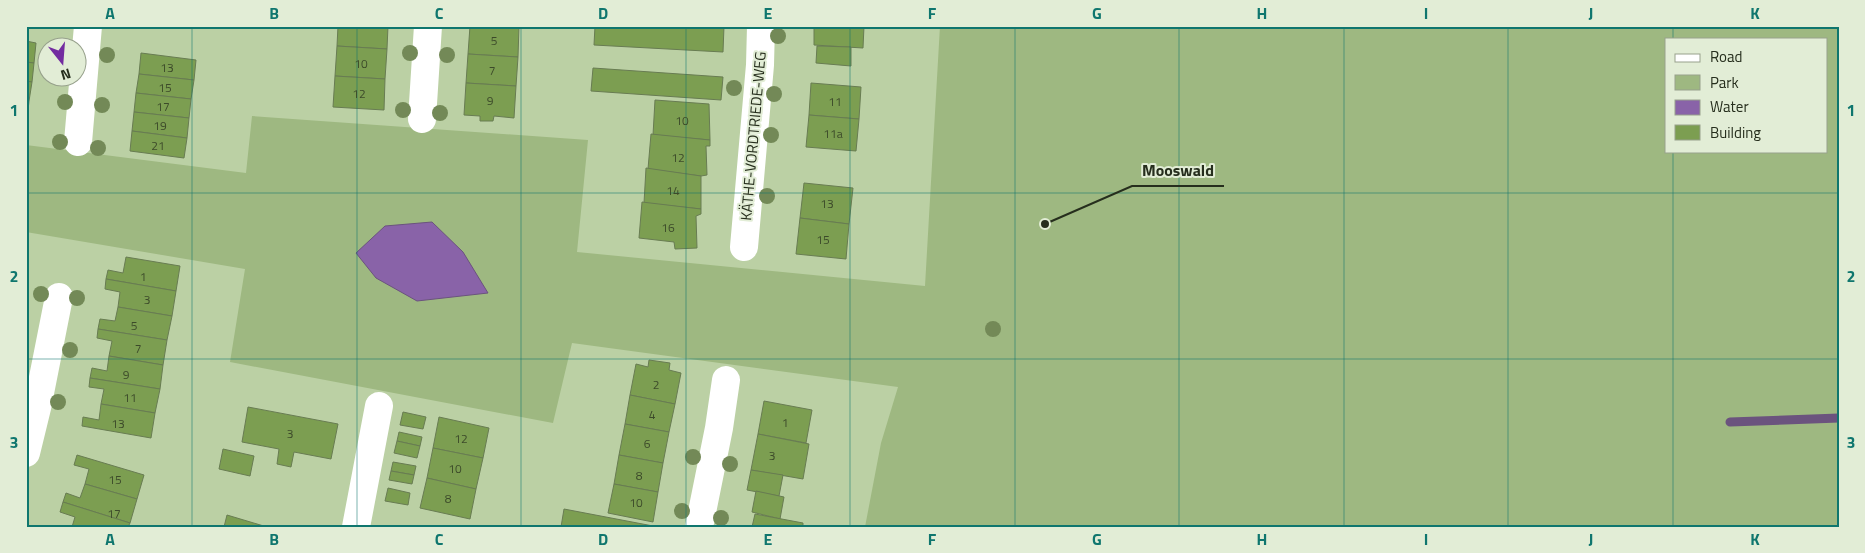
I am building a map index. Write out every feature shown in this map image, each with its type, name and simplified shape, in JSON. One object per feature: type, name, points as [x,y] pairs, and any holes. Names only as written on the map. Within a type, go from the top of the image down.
[{"type":"street","points":[[78,142],[88,26]]},
{"type":"street","points":[[422,118],[428,26]]},
{"type":"street","name":"KÄTHE-VORDTRIEDE-WEG","points":[[744,246],[760,65],[761,26]]},
{"type":"street","points":[[26,453],[59,297]]},
{"type":"street","points":[[699,527],[719,428],[726,380]]},
{"type":"street","points":[[356,527],[379,406]]},
{"type":"green space","points":[[940,26],[1839,26],[1839,527],[865,527],[881,443],[898,387],[572,343],[553,423],[230,362],[245,269],[26,232],[26,145],[246,173],[252,116],[588,140],[577,252],[925,286]]},
{"type":"water","points":[[432,222],[463,252],[488,293],[417,301],[376,278],[356,253],[385,226]]},
{"type":"building","points":[[338,26],[388,26],[387,49],[337,46]]},
{"type":"building","points":[[470,26],[519,26],[518,57],[468,54]]},
{"type":"building","points":[[595,26],[724,26],[723,52],[594,45]]},
{"type":"building","points":[[814,26],[864,26],[863,48],[814,45]]},
{"type":"building","points":[[26,41],[36,43],[34,63],[26,62]]},
{"type":"building","points":[[337,46],[387,49],[385,79],[335,76]]},
{"type":"building","points":[[817,46],[851,47],[851,66],[816,63]]},
{"type":"building","points":[[141,53],[196,60],[194,80],[139,74]]},
{"type":"building","points":[[468,54],[518,57],[516,86],[466,83]]},
{"type":"building","points":[[26,62],[34,63],[32,82],[26,81]]},
{"type":"building","points":[[593,68],[723,77],[721,100],[591,91]]},
{"type":"building","points":[[139,74],[194,80],[191,99],[136,93]]},
{"type":"building","points":[[335,76],[385,79],[384,110],[333,107]]},
{"type":"building","points":[[26,81],[32,82],[29,101],[26,101]]},
{"type":"building","points":[[466,83],[516,86],[514,118],[494,116],[493,121],[480,121],[480,116],[464,115]]},
{"type":"building","points":[[811,83],[861,87],[859,119],[809,115]]},
{"type":"building","points":[[136,93],[191,99],[189,118],[134,112]]},
{"type":"building","points":[[655,100],[709,104],[710,140],[653,135]]},
{"type":"building","points":[[26,101],[29,101],[27,120],[26,120]]},
{"type":"building","points":[[134,112],[189,118],[187,138],[132,131]]},
{"type":"building","points":[[809,115],[859,119],[856,151],[806,147]]},
{"type":"building","points":[[132,131],[187,138],[184,158],[130,151]]},
{"type":"building","points":[[651,134],[710,140],[710,146],[706,146],[707,175],[701,176],[648,169]]},
{"type":"building","points":[[646,168],[701,176],[701,209],[644,203]]},
{"type":"building","points":[[804,183],[853,188],[849,224],[800,218]]},
{"type":"building","points":[[642,202],[701,209],[701,214],[696,216],[697,248],[675,249],[674,242],[639,238]]},
{"type":"building","points":[[800,218],[849,224],[846,259],[796,254]]},
{"type":"building","points":[[126,257],[180,266],[176,291],[106,279],[108,270],[123,273]]},
{"type":"building","points":[[106,279],[176,291],[172,316],[118,307],[120,292],[105,289]]},
{"type":"building","points":[[118,307],[172,316],[167,340],[98,329],[100,319],[115,321]]},
{"type":"building","points":[[98,329],[167,340],[163,365],[109,356],[112,341],[97,338]]},
{"type":"building","points":[[109,356],[163,365],[160,389],[90,378],[92,368],[107,371]]},
{"type":"building","points":[[649,360],[670,363],[669,370],[681,373],[675,404],[630,395],[636,364],[648,367]]},
{"type":"building","points":[[90,378],[160,389],[155,413],[101,404],[104,389],[89,387]]},
{"type":"building","points":[[630,395],[675,404],[669,432],[625,424]]},
{"type":"building","points":[[764,401],[812,410],[806,443],[758,434]]},
{"type":"building","points":[[101,404],[155,413],[151,438],[82,426],[83,417],[99,420]]},
{"type":"building","points":[[248,407],[338,424],[331,459],[294,452],[291,467],[277,464],[279,449],[242,442]]},
{"type":"building","points":[[403,412],[426,417],[423,429],[400,425]]},
{"type":"building","points":[[439,417],[489,428],[483,458],[433,448]]},
{"type":"building","points":[[625,424],[669,432],[663,463],[619,455]]},
{"type":"building","points":[[399,432],[422,437],[420,446],[397,441]]},
{"type":"building","points":[[758,434],[809,444],[803,479],[751,470]]},
{"type":"building","points":[[397,441],[420,446],[417,458],[394,453]]},
{"type":"building","points":[[433,448],[483,458],[476,489],[427,478]]},
{"type":"building","points":[[223,449],[254,456],[250,476],[219,469]]},
{"type":"building","points":[[77,455],[144,475],[137,499],[85,484],[89,469],[74,465]]},
{"type":"building","points":[[619,455],[663,463],[658,492],[614,484]]},
{"type":"building","points":[[393,462],[416,466],[414,475],[391,471]]},
{"type":"building","points":[[751,470],[783,475],[779,496],[747,490]]},
{"type":"building","points":[[391,471],[414,475],[412,484],[389,480]]},
{"type":"building","points":[[427,478],[476,489],[470,519],[420,508]]},
{"type":"building","points":[[85,484],[137,499],[130,523],[63,502],[66,493],[80,498]]},
{"type":"building","points":[[614,484],[658,492],[653,522],[608,513]]},
{"type":"building","points":[[388,488],[410,493],[408,505],[385,501]]},
{"type":"building","points":[[756,491],[784,497],[780,519],[752,512]]},
{"type":"building","points":[[63,502],[130,523],[128,527],[72,527],[75,517],[60,512]]},
{"type":"building","points":[[564,509],[653,526],[653,527],[561,527]]},
{"type":"building","points":[[755,514],[803,523],[803,527],[752,527]]},
{"type":"building","points":[[227,515],[267,527],[224,527]]},
{"type":"waterway","points":[[1730,422],[1839,418]]},
{"type":"place","name":"Mooswald","points":[[1045,224]]}]
